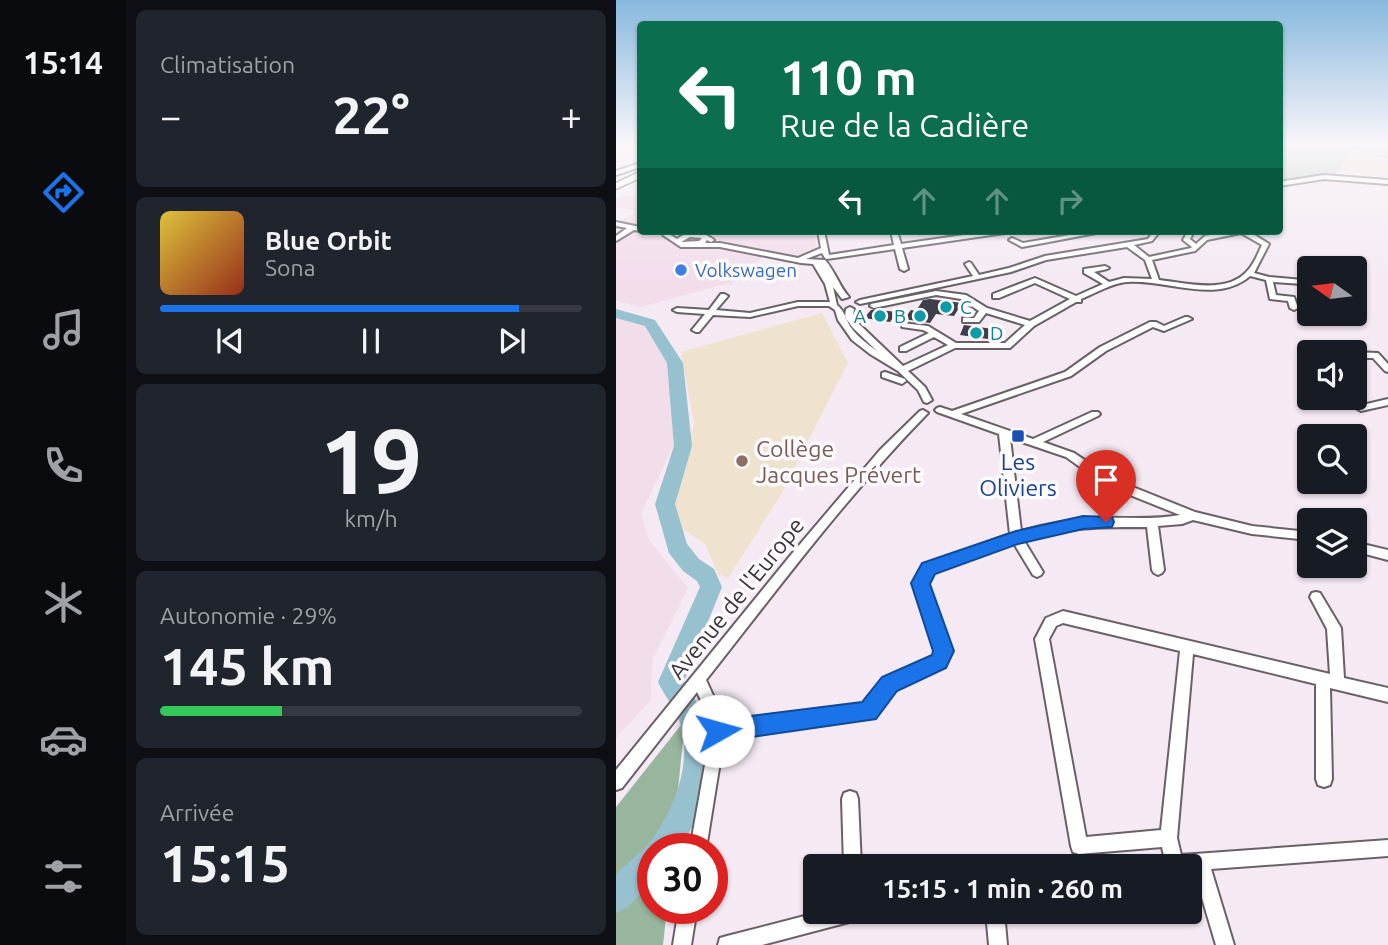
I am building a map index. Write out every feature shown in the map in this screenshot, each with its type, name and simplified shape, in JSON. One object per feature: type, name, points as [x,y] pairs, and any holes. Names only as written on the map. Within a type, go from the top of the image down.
[{"type":"street","points":[[616,224],[636,228]]},
{"type":"street","points":[[616,239],[636,228]]},
{"type":"street","points":[[665,235],[684,245],[720,245],[791,259],[976,235]]},
{"type":"street","points":[[678,242],[687,235]]},
{"type":"street","points":[[702,235],[720,245]]},
{"type":"street","points":[[821,235],[819,257],[822,270],[841,320],[870,350],[892,364],[904,378]]},
{"type":"street","points":[[895,235],[904,269]]},
{"type":"street","points":[[930,235],[932,241]]},
{"type":"street","points":[[1012,240],[1022,245],[1086,235]]},
{"type":"street","points":[[927,400],[922,389],[904,378],[856,327],[849,317],[850,309],[860,302],[1011,270],[1045,258],[1129,245],[1150,240],[1154,235]]},
{"type":"street","points":[[1189,235],[1186,240],[1196,247]]},
{"type":"street","points":[[1148,259],[1193,250],[1205,238],[1220,235]]},
{"type":"street","points":[[905,325],[925,328],[954,345],[992,348],[1007,346],[1031,324],[1124,280],[1218,287],[1241,281],[1250,274],[1266,244],[1249,235]]},
{"type":"street","points":[[1081,236],[1094,250]]},
{"type":"street","points":[[693,245],[704,241],[706,237]]},
{"type":"street","points":[[1129,245],[1148,259],[1156,281]]},
{"type":"street","points":[[819,257],[829,267],[838,292],[845,297],[857,298],[860,302]]},
{"type":"street","points":[[969,264],[976,277]]},
{"type":"street","points":[[1075,271],[1105,268]]},
{"type":"street","points":[[1087,271],[1109,285]]},
{"type":"street","points":[[1250,274],[1297,281]]},
{"type":"street","points":[[996,296],[1035,279],[1078,300]]},
{"type":"street","points":[[1269,279],[1273,297],[1291,299],[1294,308]]},
{"type":"street","points":[[874,306],[936,293],[963,297],[984,310],[1031,324]]},
{"type":"street","points":[[696,330],[724,296]]},
{"type":"street","points":[[835,305],[845,297]]},
{"type":"street","points":[[677,310],[750,315],[798,304],[835,305],[850,309]]},
{"type":"street","points":[[966,320],[976,320],[984,310]]},
{"type":"street","points":[[955,413],[1068,374],[1103,349],[1153,324],[1164,329],[1188,319]]},
{"type":"street","points":[[903,349],[934,334]]},
{"type":"street","points":[[892,364],[884,377],[904,378],[954,345]]},
{"type":"street","points":[[1367,355],[1375,355],[1388,369]]},
{"type":"street","points":[[940,410],[942,405],[938,401],[927,400],[918,407],[923,413],[932,414],[940,410],[955,413],[1070,455],[1109,482],[1193,516],[1252,530],[1297,535]]},
{"type":"street","points":[[1367,407],[1388,402]]},
{"type":"street","name":"Avenue de l'Europe","points":[[616,782],[794,559],[884,452],[923,413]]},
{"type":"street","points":[[1034,442],[1095,414]]},
{"type":"street","points":[[1004,431],[1016,537],[1037,572]]},
{"type":"street","points":[[1152,521],[1158,517],[1163,504]]},
{"type":"street","points":[[718,731],[868,711],[889,684],[939,662],[944,651],[920,583],[929,568],[1016,537],[1083,523],[1180,521],[1193,516]]},
{"type":"street","points":[[1152,521],[1158,570]]},
{"type":"street","points":[[1367,549],[1388,555]]},
{"type":"street","points":[[1315,597],[1334,628],[1324,779]]},
{"type":"street","points":[[1169,838],[1079,846],[1042,639],[1051,622],[1063,617],[1388,695]]},
{"type":"street","points":[[1172,854],[1169,838],[1187,647]]},
{"type":"street","points":[[696,685],[711,706],[718,731],[701,833]]},
{"type":"street","points":[[850,799],[852,854]]},
{"type":"street","points":[[1202,861],[1388,848]]},
{"type":"street","points":[[1202,868],[1225,945]]},
{"type":"street","points":[[682,945],[685,924]]},
{"type":"street","points":[[727,945],[807,924]]},
{"type":"street","points":[[996,924],[998,945]]},
{"type":"shaded area","points":[[625,195],[637,197],[637,211],[616,207],[616,199]]},
{"type":"shaded area","points":[[637,212],[637,235],[815,235],[817,251],[801,256],[763,257],[731,285],[726,284],[641,307],[616,301],[616,223]]},
{"type":"shaded area","name":"Collège Jacques Prévert","points":[[822,313],[848,363],[779,498],[728,578],[718,574],[705,544],[682,528],[673,513],[694,424],[681,352]]},
{"type":"shaded area","points":[[616,318],[646,325],[671,365],[680,432],[641,514],[649,540],[688,588],[652,661],[651,700],[616,738]]},
{"type":"green space","points":[[685,720],[674,833],[637,833],[637,924],[665,924],[663,945],[616,945],[616,807]]},
{"type":"building","points":[[923,300],[962,303],[954,316],[936,314],[930,323],[904,319],[911,310],[916,311]]},
{"type":"building","name":"A","points":[[871,310],[897,312],[890,322],[864,318]]},
{"type":"building","name":"D","points":[[964,325],[993,329],[988,339],[960,335]]},
{"type":"waterway","points":[[616,313],[650,323],[675,363],[683,446],[665,504],[677,547],[691,565],[706,575],[711,587],[671,682],[693,720],[698,752],[692,788],[672,833]]},
{"type":"waterway","points":[[616,897],[637,875]]},
{"type":"place","name":"Volkswagen","points":[[681,270]]},
{"type":"place","name":"C","points":[[946,307]]},
{"type":"place","name":"A","points":[[880,316]]},
{"type":"place","name":"B","points":[[920,316]]},
{"type":"place","name":"D","points":[[976,333]]},
{"type":"place","name":"Les Oliviers","points":[[1018,436]]},
{"type":"place","name":"Collège Jacques Prévert","points":[[742,461]]},
{"type":"route","points":[[718,731],[868,711],[889,684],[939,662],[944,651],[920,583],[929,568],[1016,537],[1083,523],[1106,522]]}]
